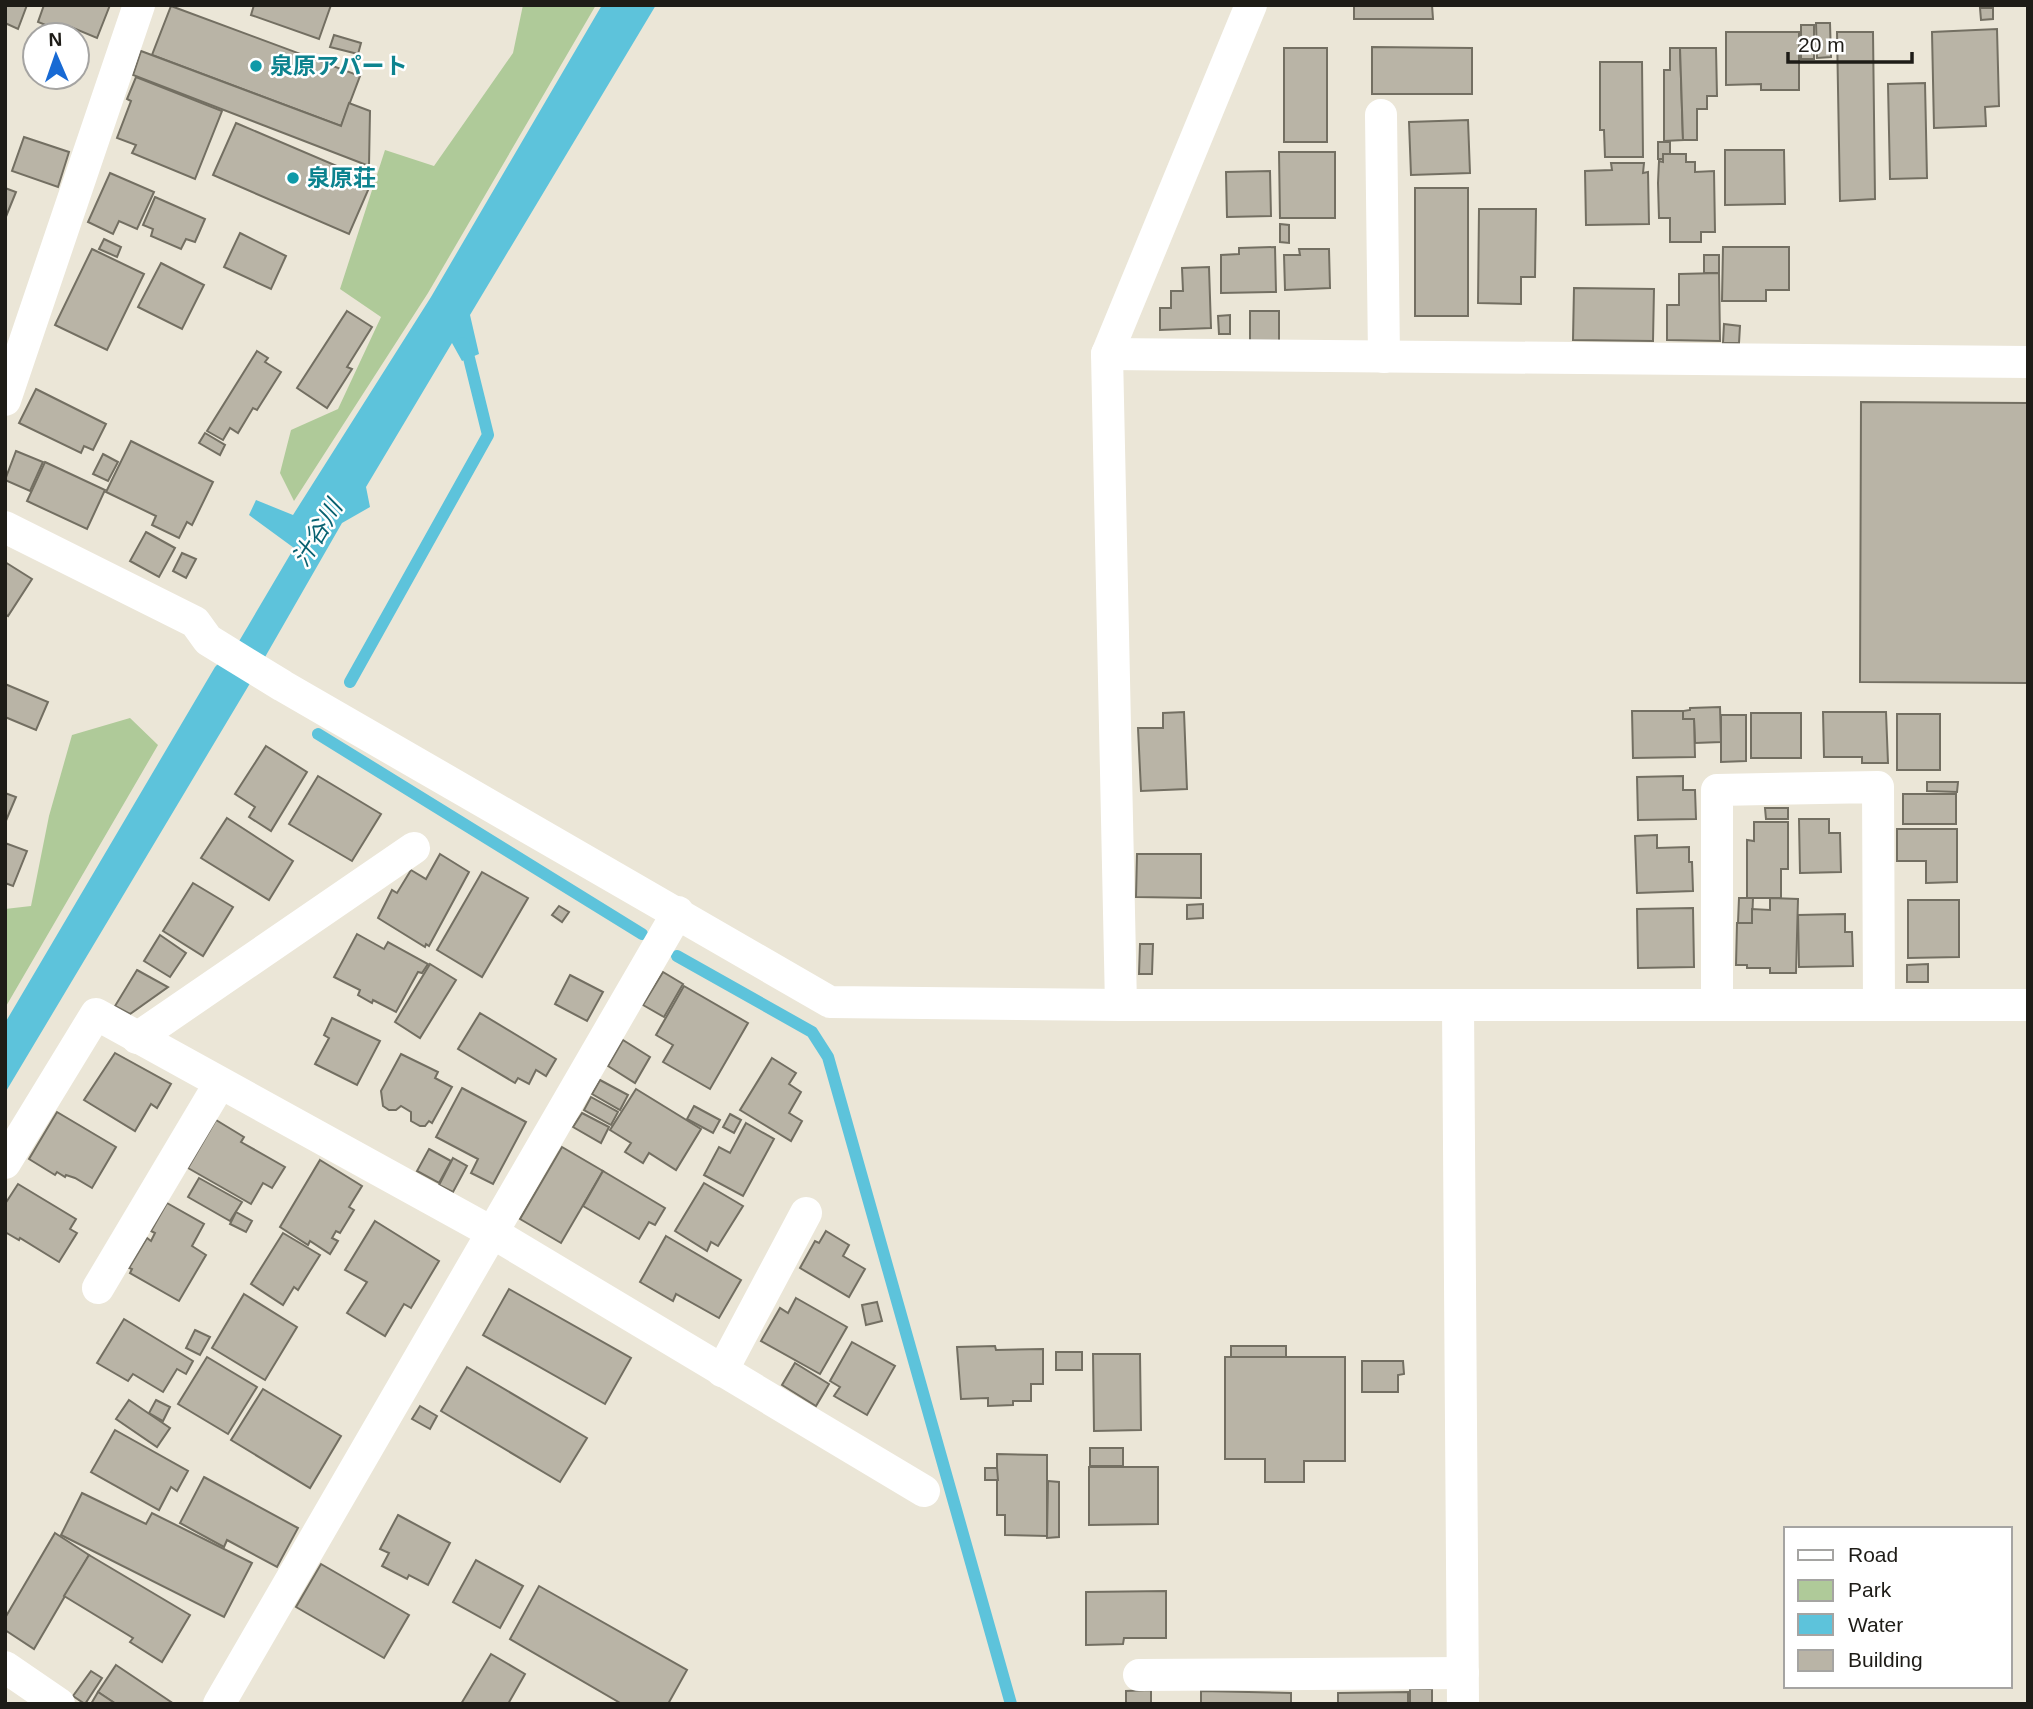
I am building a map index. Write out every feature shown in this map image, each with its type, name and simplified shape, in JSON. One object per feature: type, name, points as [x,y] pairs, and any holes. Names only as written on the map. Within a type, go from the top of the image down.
[{"type":"street","points":[[5,400],[14,344],[139,5]]},
{"type":"street","points":[[1121,1005],[1107,355],[1251,5]]},
{"type":"street","points":[[1381,115],[1384,357]]},
{"type":"street","points":[[1107,355],[2028,362]]},
{"type":"street","points":[[5,527],[195,622],[208,639],[283,686],[830,1002],[1121,1005],[2028,1005]]},
{"type":"street","points":[[1717,1005],[1717,790],[1878,787],[1879,1005]]},
{"type":"street","points":[[137,1038],[414,848]]},
{"type":"street","points":[[219,1704],[678,912]]},
{"type":"street","points":[[1458,1005],[1463,1704]]},
{"type":"street","points":[[5,1163],[96,1014],[492,1233],[924,1491]]},
{"type":"street","points":[[98,1289],[220,1083]]},
{"type":"street","points":[[722,1371],[806,1213]]},
{"type":"street","points":[[5,1667],[59,1704]]},
{"type":"street","points":[[1139,1675],[1463,1673]]},
{"type":"green space","points":[[523,5],[596,5],[428,293],[294,501],[280,473],[291,430],[338,409],[381,317],[340,289],[385,150],[434,166],[513,53]]},
{"type":"green space","points":[[130,718],[158,745],[5,1008],[5,909],[31,906],[49,816],[72,735]]},
{"type":"water","name":"汁谷川","points":[[602,5],[656,5],[470,315],[479,354],[462,361],[452,343],[366,487],[370,507],[342,523],[249,685],[5,1093],[5,1023],[215,667],[238,643],[294,548],[249,515],[256,500],[293,515],[431,297]]},
{"type":"building","points":[[5,5],[27,5],[18,29],[5,23]]},
{"type":"building","points":[[44,5],[110,5],[97,38],[91,35],[91,21],[38,21]]},
{"type":"building","points":[[254,5],[331,5],[319,39],[251,15]]},
{"type":"building","points":[[1354,5],[1432,5],[1433,19],[1354,19]]},
{"type":"building","name":"泉原アパート","points":[[171,6],[360,76],[341,126],[152,55]]},
{"type":"building","points":[[1980,8],[1993,8],[1993,19],[1981,20]]},
{"type":"building","points":[[1816,23],[1830,23],[1831,57],[1817,58]]},
{"type":"building","points":[[1801,25],[1814,25],[1814,59],[1801,59]]},
{"type":"building","points":[[1997,29],[1999,106],[1985,107],[1986,126],[1934,128],[1932,32]]},
{"type":"building","points":[[1726,32],[1799,32],[1799,90],[1761,90],[1761,84],[1726,85]]},
{"type":"building","points":[[1837,32],[1873,32],[1875,199],[1840,201]]},
{"type":"building","points":[[334,35],[361,43],[358,54],[330,47]]},
{"type":"building","points":[[1372,47],[1472,48],[1472,94],[1372,94]]},
{"type":"building","points":[[1284,48],[1327,48],[1327,142],[1284,142]]},
{"type":"building","points":[[1670,48],[1680,48],[1683,140],[1664,141],[1664,70],[1670,70]]},
{"type":"building","points":[[1680,48],[1716,48],[1717,96],[1707,96],[1707,109],[1697,109],[1697,140],[1683,140]]},
{"type":"building","points":[[141,51],[341,126],[349,103],[370,111],[369,166],[133,75]]},
{"type":"building","points":[[1600,62],[1642,62],[1643,157],[1605,157],[1604,130],[1600,130]]},
{"type":"building","points":[[136,77],[222,111],[195,179],[132,153],[136,145],[117,138],[131,101],[127,99]]},
{"type":"building","points":[[1925,83],[1927,178],[1890,179],[1888,84]]},
{"type":"building","points":[[1468,120],[1470,173],[1411,175],[1409,122]]},
{"type":"building","name":"泉原荘","points":[[236,123],[372,181],[349,234],[213,175]]},
{"type":"building","points":[[24,137],[69,152],[58,187],[12,171]]},
{"type":"building","points":[[1658,142],[1670,142],[1670,154],[1663,154],[1663,159],[1658,159]]},
{"type":"building","points":[[1725,150],[1784,150],[1785,204],[1725,205]]},
{"type":"building","points":[[1279,152],[1335,152],[1335,218],[1280,218]]},
{"type":"building","points":[[1663,154],[1686,154],[1686,162],[1695,162],[1695,172],[1714,171],[1715,232],[1701,232],[1701,242],[1670,242],[1670,218],[1659,218],[1659,161],[1663,162]]},
{"type":"building","points":[[1611,163],[1644,163],[1643,173],[1648,172],[1649,224],[1586,225],[1585,171],[1612,170]]},
{"type":"building","points":[[1270,171],[1271,216],[1227,217],[1226,172]]},
{"type":"building","points":[[110,173],[154,192],[137,229],[119,221],[113,234],[88,222]]},
{"type":"building","points":[[5,188],[16,192],[5,219]]},
{"type":"building","points":[[1415,188],[1468,188],[1468,316],[1415,316]]},
{"type":"building","points":[[155,197],[205,219],[195,242],[186,239],[181,249],[151,236],[153,229],[143,225]]},
{"type":"building","points":[[1479,209],[1536,209],[1535,277],[1521,277],[1521,304],[1478,303]]},
{"type":"building","points":[[1280,224],[1289,225],[1289,243],[1280,242]]},
{"type":"building","points":[[240,233],[286,256],[271,289],[224,267]]},
{"type":"building","points":[[104,239],[121,247],[117,257],[99,249]]},
{"type":"building","points":[[1275,247],[1276,292],[1221,293],[1221,255],[1239,254],[1239,248]]},
{"type":"building","points":[[1723,247],[1789,247],[1789,290],[1766,290],[1766,301],[1722,301]]},
{"type":"building","points":[[92,249],[144,274],[107,350],[55,325]]},
{"type":"building","points":[[1299,249],[1329,249],[1330,288],[1285,290],[1284,255],[1300,255]]},
{"type":"building","points":[[1704,255],[1719,255],[1719,273],[1704,273]]},
{"type":"building","points":[[161,263],[204,285],[182,329],[138,307]]},
{"type":"building","points":[[1209,267],[1211,328],[1160,330],[1160,308],[1171,308],[1171,291],[1183,291],[1182,268]]},
{"type":"building","points":[[1719,273],[1720,341],[1667,340],[1667,305],[1679,305],[1679,274]]},
{"type":"building","points":[[1574,288],[1654,289],[1653,341],[1573,340]]},
{"type":"building","points":[[347,311],[372,327],[347,367],[352,369],[327,408],[297,388]]},
{"type":"building","points":[[1250,311],[1279,311],[1279,342],[1250,342]]},
{"type":"building","points":[[1230,315],[1230,334],[1219,334],[1218,316]]},
{"type":"building","points":[[1724,324],[1740,326],[1739,343],[1723,343]]},
{"type":"building","points":[[257,351],[268,358],[265,362],[281,372],[257,410],[253,408],[238,433],[230,428],[223,440],[207,431]]},
{"type":"building","points":[[36,389],[106,424],[93,450],[84,446],[81,453],[19,423]]},
{"type":"building","points":[[1861,402],[2028,403],[2028,683],[1860,682]]},
{"type":"building","points":[[205,433],[225,445],[220,455],[199,443]]},
{"type":"building","points":[[131,441],[213,482],[192,525],[187,522],[179,538],[152,525],[156,516],[106,492]]},
{"type":"building","points":[[16,451],[43,462],[30,491],[5,480]]},
{"type":"building","points":[[103,454],[118,462],[108,481],[93,474]]},
{"type":"building","points":[[45,462],[105,490],[87,529],[27,501]]},
{"type":"building","points":[[146,532],[175,548],[159,577],[130,561]]},
{"type":"building","points":[[182,553],[196,559],[186,578],[173,571]]},
{"type":"building","points":[[5,562],[32,579],[8,616],[5,614]]},
{"type":"building","points":[[5,684],[48,702],[36,730],[5,717]]},
{"type":"building","points":[[1720,707],[1721,742],[1695,743],[1694,719],[1683,719],[1683,711],[1690,708]]},
{"type":"building","points":[[1632,711],[1683,711],[1683,719],[1694,719],[1695,757],[1633,758]]},
{"type":"building","points":[[1184,712],[1187,789],[1141,791],[1138,728],[1163,728],[1163,713]]},
{"type":"building","points":[[1823,712],[1886,712],[1888,763],[1862,763],[1862,757],[1824,757]]},
{"type":"building","points":[[1751,713],[1801,713],[1801,758],[1751,758]]},
{"type":"building","points":[[1897,714],[1940,714],[1940,770],[1897,770]]},
{"type":"building","points":[[1721,715],[1746,715],[1746,761],[1721,762]]},
{"type":"building","points":[[266,746],[307,772],[271,831],[249,817],[255,807],[235,794]]},
{"type":"building","points":[[318,776],[381,814],[352,861],[289,824]]},
{"type":"building","points":[[1683,776],[1683,790],[1695,790],[1696,819],[1638,820],[1637,777]]},
{"type":"building","points":[[1927,782],[1958,782],[1957,792],[1927,791]]},
{"type":"building","points":[[5,793],[16,797],[5,823]]},
{"type":"building","points":[[1903,794],[1956,794],[1956,824],[1903,824]]},
{"type":"building","points":[[1765,808],[1788,808],[1788,819],[1766,819]]},
{"type":"building","points":[[227,818],[293,861],[269,900],[201,858]]},
{"type":"building","points":[[1799,819],[1829,819],[1829,833],[1840,833],[1841,872],[1800,873]]},
{"type":"building","points":[[1754,822],[1788,822],[1788,869],[1781,869],[1781,898],[1747,898],[1747,840],[1754,841]]},
{"type":"building","points":[[1897,829],[1957,829],[1957,882],[1926,883],[1926,861],[1897,861]]},
{"type":"building","points":[[1657,835],[1657,848],[1689,847],[1693,891],[1637,893],[1635,836]]},
{"type":"building","points":[[5,843],[27,851],[13,886],[5,883]]},
{"type":"building","points":[[440,854],[469,872],[429,946],[426,944],[425,947],[378,918],[392,890],[397,893],[411,870],[426,879]]},
{"type":"building","points":[[1137,854],[1201,854],[1201,898],[1136,897]]},
{"type":"building","points":[[482,872],[528,898],[482,977],[437,950]]},
{"type":"building","points":[[193,883],[233,907],[203,956],[163,931]]},
{"type":"building","points":[[1739,898],[1753,898],[1752,923],[1738,923]]},
{"type":"building","points":[[1770,898],[1798,899],[1796,973],[1770,973],[1770,968],[1736,965],[1737,923],[1752,923],[1752,909],[1770,910]]},
{"type":"building","points":[[1908,900],[1959,900],[1959,957],[1908,958]]},
{"type":"building","points":[[1203,904],[1203,918],[1187,919],[1187,905]]},
{"type":"building","points":[[559,906],[569,912],[562,922],[552,915]]},
{"type":"building","points":[[1693,908],[1694,967],[1638,968],[1637,909]]},
{"type":"building","points":[[1845,914],[1845,932],[1852,932],[1853,966],[1799,967],[1798,915]]},
{"type":"building","points":[[357,934],[384,949],[388,942],[428,964],[422,973],[418,972],[396,1012],[373,1000],[372,1003],[358,995],[360,990],[334,977]]},
{"type":"building","points":[[160,935],[186,953],[170,977],[144,961]]},
{"type":"building","points":[[1140,944],[1153,944],[1152,974],[1139,974]]},
{"type":"building","points":[[430,964],[456,980],[420,1038],[395,1022]]},
{"type":"building","points":[[1928,964],[1928,982],[1907,982],[1907,965]]},
{"type":"building","points":[[137,970],[168,987],[130,1014],[115,1006]]},
{"type":"building","points":[[663,972],[683,984],[664,1017],[643,1005]]},
{"type":"building","points":[[570,975],[603,992],[587,1021],[555,1004]]},
{"type":"building","points":[[684,986],[748,1023],[710,1089],[663,1062],[673,1045],[656,1035]]},
{"type":"building","points":[[480,1013],[556,1059],[546,1076],[536,1070],[529,1084],[518,1078],[515,1083],[458,1049]]},
{"type":"building","points":[[332,1018],[380,1041],[357,1085],[315,1064],[329,1038],[324,1035]]},
{"type":"building","points":[[623,1040],[650,1057],[635,1083],[608,1066]]},
{"type":"building","points":[[115,1053],[171,1084],[157,1108],[151,1104],[135,1131],[84,1100]]},
{"type":"building","points":[[401,1054],[438,1072],[435,1078],[452,1087],[432,1123],[429,1121],[425,1126],[411,1121],[411,1112],[401,1106],[396,1110],[389,1110],[383,1106],[381,1091]]},
{"type":"building","points":[[772,1058],[796,1073],[789,1084],[801,1092],[789,1113],[802,1121],[791,1141],[740,1110]]},
{"type":"building","points":[[600,1080],[628,1095],[620,1110],[592,1094]]},
{"type":"building","points":[[462,1088],[526,1122],[493,1184],[471,1173],[478,1159],[436,1137]]},
{"type":"building","points":[[636,1089],[701,1129],[676,1170],[649,1153],[643,1163],[625,1152],[631,1143],[610,1130]]},
{"type":"building","points":[[591,1097],[618,1112],[611,1125],[584,1110]]},
{"type":"building","points":[[694,1106],[720,1120],[713,1133],[687,1119]]},
{"type":"building","points":[[57,1112],[116,1147],[92,1188],[75,1178],[65,1177],[57,1172],[55,1175],[29,1159]]},
{"type":"building","points":[[582,1113],[609,1127],[601,1143],[573,1127]]},
{"type":"building","points":[[730,1114],[741,1120],[734,1133],[723,1127]]},
{"type":"building","points":[[216,1120],[244,1137],[241,1142],[285,1167],[272,1188],[263,1183],[251,1204],[188,1168]]},
{"type":"building","points":[[746,1123],[774,1139],[743,1196],[704,1175],[719,1147],[730,1153]]},
{"type":"building","points":[[562,1147],[603,1171],[561,1243],[520,1219]]},
{"type":"building","points":[[429,1149],[451,1161],[439,1183],[417,1171]]},
{"type":"building","points":[[453,1158],[467,1166],[453,1192],[439,1185]]},
{"type":"building","points":[[320,1160],[362,1186],[349,1207],[354,1210],[340,1233],[336,1231],[332,1238],[338,1241],[330,1254],[310,1241],[308,1245],[280,1227]]},
{"type":"building","points":[[603,1171],[665,1208],[655,1225],[649,1222],[639,1239],[583,1206]]},
{"type":"building","points":[[199,1178],[242,1202],[230,1221],[188,1197]]},
{"type":"building","points":[[704,1183],[743,1206],[718,1246],[711,1242],[707,1251],[675,1231]]},
{"type":"building","points":[[18,1184],[76,1219],[70,1229],[77,1233],[59,1262],[5,1232],[5,1204]]},
{"type":"building","points":[[167,1203],[204,1224],[192,1246],[206,1255],[179,1301],[130,1273],[132,1269],[129,1268],[147,1238],[151,1241],[155,1233],[151,1231]]},
{"type":"building","points":[[236,1212],[252,1221],[246,1232],[230,1224]]},
{"type":"building","points":[[375,1221],[439,1261],[411,1308],[404,1304],[385,1336],[347,1313],[367,1282],[345,1270]]},
{"type":"building","points":[[826,1231],[849,1245],[843,1256],[865,1269],[849,1297],[800,1268],[815,1241],[819,1243]]},
{"type":"building","points":[[283,1233],[320,1255],[298,1290],[294,1287],[283,1305],[251,1284]]},
{"type":"building","points":[[666,1236],[741,1280],[719,1318],[676,1294],[673,1301],[640,1282]]},
{"type":"building","points":[[509,1289],[631,1358],[605,1404],[483,1335]]},
{"type":"building","points":[[244,1294],[297,1327],[265,1380],[212,1348]]},
{"type":"building","points":[[796,1298],[847,1327],[820,1374],[761,1341],[780,1308],[788,1313]]},
{"type":"building","points":[[877,1302],[882,1321],[866,1325],[862,1305]]},
{"type":"building","points":[[124,1319],[193,1361],[186,1374],[177,1369],[163,1392],[133,1374],[128,1381],[97,1363]]},
{"type":"building","points":[[195,1330],[210,1337],[200,1355],[186,1348]]},
{"type":"building","points":[[852,1342],[895,1366],[867,1415],[834,1396],[840,1387],[830,1381]]},
{"type":"building","points":[[995,1346],[996,1350],[1043,1349],[1043,1384],[1031,1384],[1031,1401],[988,1406],[988,1398],[961,1399],[957,1347]]},
{"type":"building","points":[[1231,1346],[1286,1346],[1286,1357],[1231,1357]]},
{"type":"building","points":[[1056,1352],[1082,1352],[1082,1370],[1056,1370]]},
{"type":"building","points":[[1093,1354],[1140,1354],[1141,1430],[1094,1431]]},
{"type":"building","points":[[207,1357],[257,1387],[228,1434],[178,1404]]},
{"type":"building","points":[[1225,1357],[1345,1357],[1345,1461],[1304,1461],[1304,1482],[1265,1482],[1265,1459],[1225,1459]]},
{"type":"building","points":[[1362,1361],[1403,1361],[1404,1374],[1398,1375],[1398,1392],[1362,1392]]},
{"type":"building","points":[[795,1363],[829,1384],[816,1406],[782,1385]]},
{"type":"building","points":[[467,1367],[587,1438],[560,1482],[441,1411]]},
{"type":"building","points":[[263,1389],[341,1436],[310,1488],[231,1440]]},
{"type":"building","points":[[129,1400],[170,1428],[157,1447],[116,1419]]},
{"type":"building","points":[[156,1400],[170,1407],[163,1421],[149,1413]]},
{"type":"building","points":[[420,1406],[437,1416],[430,1429],[412,1419]]},
{"type":"building","points":[[115,1430],[188,1471],[177,1491],[171,1487],[159,1510],[91,1472]]},
{"type":"building","points":[[1090,1448],[1123,1448],[1123,1466],[1090,1466]]},
{"type":"building","points":[[997,1454],[1047,1455],[1047,1536],[1005,1535],[1005,1515],[997,1515]]},
{"type":"building","points":[[1089,1467],[1158,1467],[1158,1524],[1089,1525]]},
{"type":"building","points":[[985,1468],[997,1468],[998,1480],[985,1480]]},
{"type":"building","points":[[204,1477],[298,1528],[277,1567],[227,1540],[224,1547],[180,1523]]},
{"type":"building","points":[[1048,1481],[1059,1482],[1059,1537],[1047,1538]]},
{"type":"building","points":[[82,1493],[146,1524],[152,1513],[252,1563],[224,1617],[61,1535]]},
{"type":"building","points":[[398,1515],[450,1543],[428,1585],[409,1575],[407,1579],[382,1566],[389,1553],[380,1549]]},
{"type":"building","points":[[55,1533],[89,1555],[34,1649],[5,1630],[5,1618]]},
{"type":"building","points":[[89,1555],[190,1615],[162,1662],[130,1642],[133,1638],[64,1596]]},
{"type":"building","points":[[476,1560],[523,1586],[500,1628],[453,1602]]},
{"type":"building","points":[[321,1564],[409,1615],[384,1658],[296,1607]]},
{"type":"building","points":[[539,1586],[687,1670],[668,1704],[622,1704],[510,1639]]},
{"type":"building","points":[[1166,1591],[1166,1638],[1124,1638],[1123,1644],[1086,1645],[1086,1592]]},
{"type":"building","points":[[491,1654],[525,1674],[508,1704],[461,1704]]},
{"type":"building","points":[[116,1665],[174,1704],[116,1704],[98,1692]]},
{"type":"building","points":[[91,1671],[102,1678],[85,1704],[73,1696]]},
{"type":"building","points":[[1410,1689],[1432,1689],[1432,1704],[1410,1704]]},
{"type":"building","points":[[1151,1690],[1151,1704],[1126,1704],[1126,1691]]},
{"type":"building","points":[[1201,1691],[1291,1693],[1291,1704],[1201,1704]]},
{"type":"building","points":[[98,1692],[116,1704],[91,1704]]},
{"type":"building","points":[[1408,1692],[1408,1704],[1338,1704],[1338,1693]]},
{"type":"waterway","points":[[350,682],[488,435],[463,343]]},
{"type":"waterway","points":[[318,734],[642,934]]},
{"type":"waterway","points":[[677,956],[812,1032],[828,1057],[1011,1704]]},
{"type":"place","name":"泉原アパート","points":[[256,66]]},
{"type":"place","name":"泉原荘","points":[[293,178]]}]
